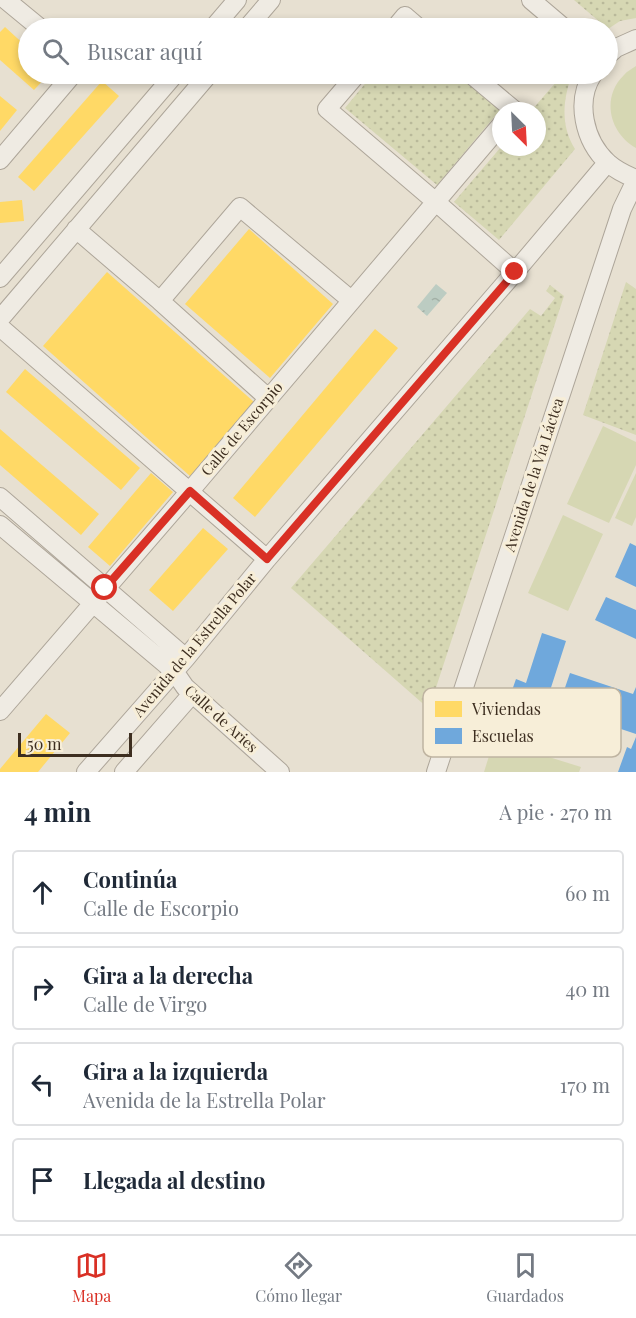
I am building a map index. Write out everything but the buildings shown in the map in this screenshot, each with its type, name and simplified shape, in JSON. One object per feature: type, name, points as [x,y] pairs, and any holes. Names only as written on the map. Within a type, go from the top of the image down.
[{"type":"street","points":[[6,0],[28,18]]},
{"type":"street","points":[[222,18],[237,0]]},
{"type":"street","points":[[256,18],[271,0]]},
{"type":"street","points":[[531,0],[552,18]]},
{"type":"street","points":[[618,47],[636,39]]},
{"type":"street","points":[[0,160],[65,84]]},
{"type":"street","points":[[0,278],[166,84]]},
{"type":"street","points":[[0,319],[200,84]]},
{"type":"street","points":[[348,84],[327,109],[515,272]]},
{"type":"street","points":[[483,84],[504,102]]},
{"type":"street","points":[[588,84],[584,100],[585,123],[593,145],[607,163],[636,179]]},
{"type":"street","name":"Calle de Escorpio","points":[[0,711],[492,137]]},
{"type":"street","name":"Avenida de la Estrella Polar","points":[[91,770],[267,559],[607,163]]},
{"type":"street","name":"Avenida de la Vía Láctea","points":[[464,688],[622,208],[636,179]]},
{"type":"street","points":[[160,301],[240,207],[351,300]]},
{"type":"street","points":[[76,229],[268,398]]},
{"type":"street","points":[[0,327],[267,559]]},
{"type":"street","name":"Calle de Aries","points":[[0,497],[105,588],[180,665],[184,687],[280,772]]},
{"type":"street","name":"Calle de Aries","points":[[0,525],[93,602],[180,665]]},
{"type":"street","points":[[124,772],[192,694]]},
{"type":"street","name":"Avenida de la Vía Láctea","points":[[436,772],[441,757]]},
{"type":"green space","points":[[574,0],[636,0],[636,18],[618,22],[618,18],[595,18]]},
{"type":"green space","points":[[636,66],[636,148],[620,133],[611,114],[612,94],[625,74]]},
{"type":"green space","points":[[365,84],[468,84],[492,103],[492,120],[437,185],[345,108]]},
{"type":"green space","points":[[554,84],[569,84],[564,112],[567,131],[575,149],[499,240],[454,202],[493,156],[546,156],[546,102],[539,102]]},
{"type":"green space","points":[[626,282],[636,289],[636,435],[583,415]]},
{"type":"green space","points":[[550,285],[564,296],[436,688],[423,688],[423,704],[291,588],[530,309],[541,316],[555,298],[546,291]]},
{"type":"green space","points":[[603,426],[636,442],[636,465],[609,523],[567,504]]},
{"type":"green space","points":[[636,473],[636,517],[632,526],[615,518]]},
{"type":"green space","points":[[563,515],[603,534],[568,611],[528,593]]},
{"type":"green space","points":[[489,757],[549,757],[581,767],[579,772],[484,772]]},
{"type":"water","points":[[436,284],[447,293],[427,316],[417,307]]},
{"type":"route","points":[[105,588],[190,491],[267,559],[515,272]]}]
